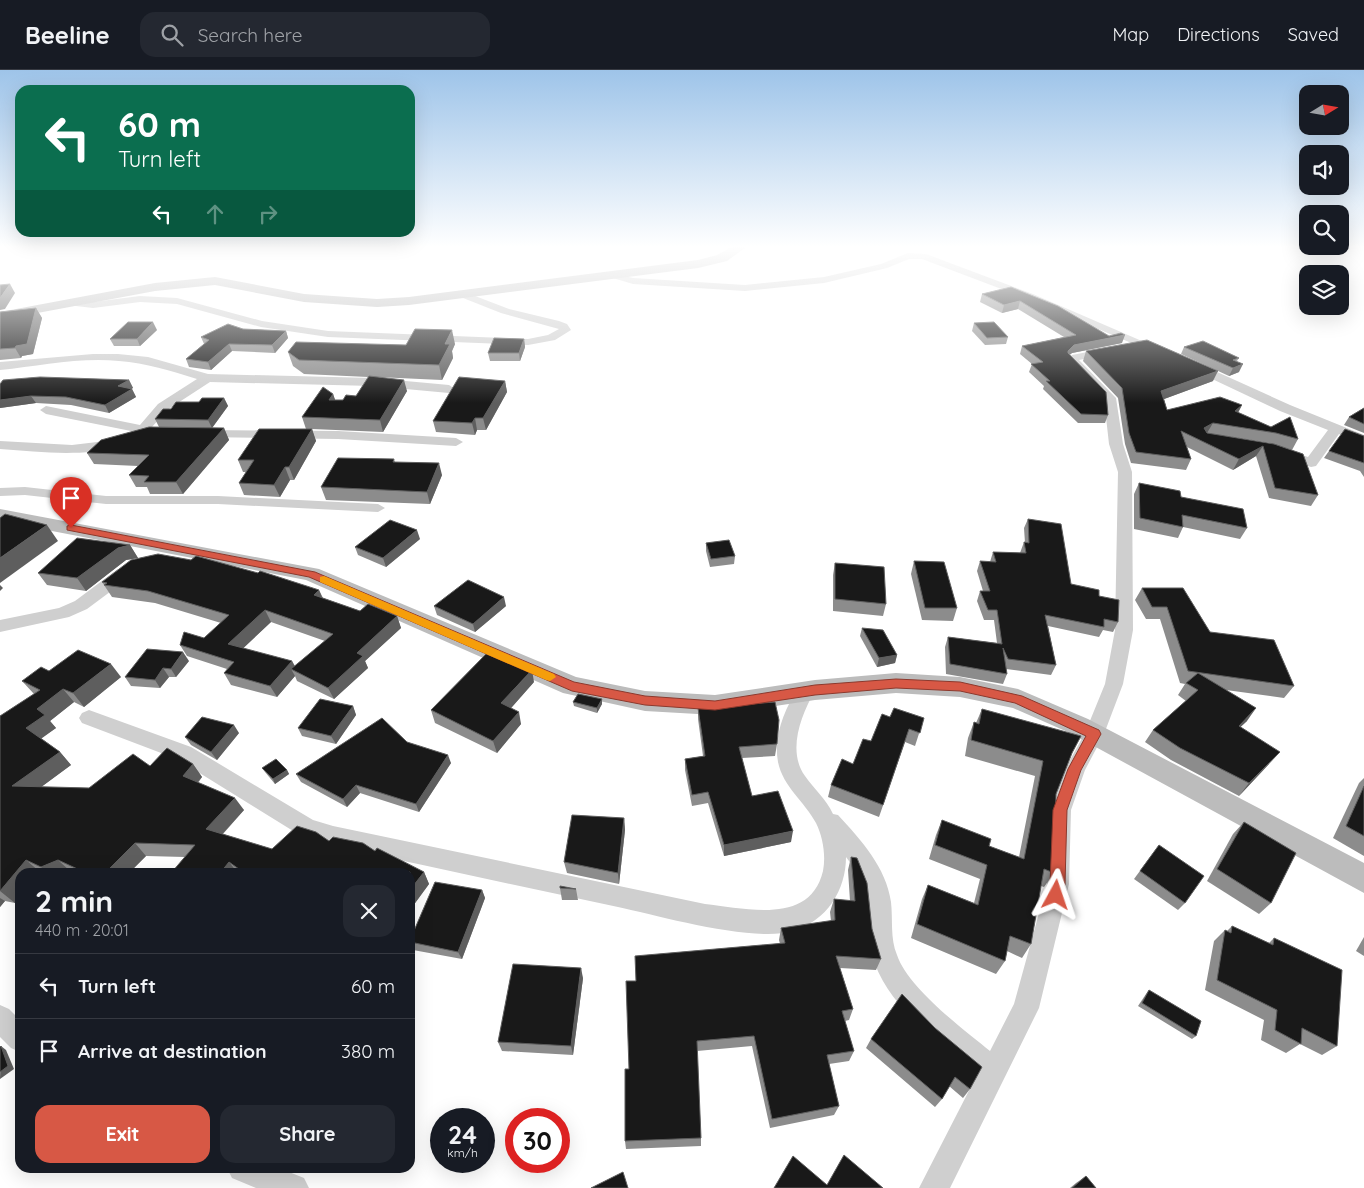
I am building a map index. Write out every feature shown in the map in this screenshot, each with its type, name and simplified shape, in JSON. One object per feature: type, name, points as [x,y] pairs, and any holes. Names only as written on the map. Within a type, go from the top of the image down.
[{"type":"main road","points":[[0,316],[95,299]]},
{"type":"main road","points":[[317,299],[377,303],[413,299]]},
{"type":"main road","points":[[0,516],[311,574],[572,686],[645,701],[715,705],[805,692],[896,683],[960,687],[1018,699],[1094,734],[1364,879]]},
{"type":"street","points":[[76,303],[93,305],[159,299]]},
{"type":"street","points":[[162,299],[177,301],[261,324],[338,335],[437,336],[528,342],[551,338],[565,330],[563,326],[555,323],[505,311],[475,299]]},
{"type":"street","points":[[1036,299],[1168,354]]},
{"type":"street","points":[[934,1188],[1026,1008],[1058,884],[1060,810],[1075,769],[1094,734],[1114,684],[1124,630],[1126,532],[1123,500],[1126,480],[1116,444],[1110,398],[1072,360],[1076,357],[1144,344]]},
{"type":"street","points":[[0,366],[93,357],[118,357],[148,361],[208,378],[373,382],[449,389]]},
{"type":"street","points":[[1183,361],[1364,440]]},
{"type":"street","points":[[148,432],[150,417],[159,409],[208,378]]},
{"type":"street","points":[[46,410],[148,432],[173,434]]},
{"type":"street","points":[[1270,449],[1310,463],[1336,429]]},
{"type":"street","points":[[0,445],[47,449],[98,448],[148,432]]},
{"type":"street","points":[[193,434],[338,435],[456,442]]},
{"type":"street","points":[[0,492],[25,491],[106,500],[228,500],[378,508]]},
{"type":"street","points":[[0,626],[63,613],[81,605],[133,566],[196,552]]},
{"type":"street","points":[[805,692],[790,717],[787,740],[788,761],[797,781],[855,850],[869,871],[878,894],[886,962],[898,984],[993,1072]]},
{"type":"street","points":[[89,718],[184,753],[306,827],[333,836],[705,915],[767,923],[794,919],[818,905],[833,880],[836,854],[832,833],[824,815]]},
{"type":"street","points":[[0,1018],[15,1034]]},
{"type":"street","points":[[255,1173],[294,1188]]},
{"type":"building","points":[[992,299],[1041,299],[1058,306],[1109,336],[1121,333],[1125,335],[1074,345],[1068,351],[1106,392],[1108,415],[1081,414],[1031,364],[1043,362],[1022,346],[1076,335],[1020,301],[1004,305]]},
{"type":"building","points":[[36,308],[27,344],[16,346],[15,348],[0,349],[0,312]]},
{"type":"building","points":[[128,322],[153,322],[137,339],[110,339]]},
{"type":"building","points":[[994,322],[1008,337],[987,338],[974,323]]},
{"type":"building","points":[[228,324],[243,329],[286,331],[272,345],[229,344],[208,362],[186,359],[209,340],[201,337]]},
{"type":"building","points":[[415,329],[452,330],[445,344],[450,344],[439,365],[299,360],[288,352],[296,342],[406,345]]},
{"type":"building","points":[[494,338],[524,339],[519,353],[488,353]]},
{"type":"building","points":[[1147,340],[1218,371],[1161,391],[1167,410],[1220,397],[1242,405],[1235,411],[1271,427],[1290,417],[1298,439],[1276,433],[1213,423],[1204,428],[1207,433],[1274,444],[1303,454],[1318,495],[1275,488],[1263,446],[1239,459],[1181,431],[1191,459],[1136,452],[1129,433],[1122,388],[1086,351]]},
{"type":"building","points":[[1203,341],[1239,358],[1233,360],[1243,364],[1233,368],[1184,347]]},
{"type":"building","points":[[369,376],[404,380],[380,420],[302,417],[323,387],[333,394],[329,400],[343,400],[346,395],[356,396]]},
{"type":"building","points":[[40,377],[129,380],[118,386],[132,389],[105,405],[66,397],[31,396],[0,400],[0,384],[3,380]]},
{"type":"building","points":[[459,377],[505,381],[483,418],[475,418],[472,423],[433,421]]},
{"type":"building","points":[[202,398],[224,398],[208,420],[155,419],[163,409],[171,409],[176,402],[199,402]]},
{"type":"building","points":[[1364,408],[1364,424],[1349,417]]},
{"type":"building","points":[[149,427],[224,428],[176,482],[144,482],[149,476],[129,475],[149,455],[87,453],[101,440]]},
{"type":"building","points":[[259,429],[312,429],[289,467],[285,467],[274,485],[239,483],[254,460],[238,460]]},
{"type":"building","points":[[1345,429],[1364,436],[1364,463],[1329,451]]},
{"type":"building","points":[[338,458],[394,459],[393,462],[439,463],[427,492],[321,487]]},
{"type":"building","points":[[1139,483],[1180,491],[1181,497],[1243,509],[1247,528],[1182,515],[1183,527],[1140,518]]},
{"type":"building","points":[[5,514],[47,525],[0,558],[0,518]]},
{"type":"building","points":[[1028,519],[1061,524],[1071,584],[1099,590],[1099,596],[1119,600],[1118,622],[1104,619],[1104,627],[1045,615],[1056,665],[1008,659],[1003,648],[1007,674],[950,664],[948,637],[1002,644],[997,610],[988,610],[980,591],[990,591],[980,561],[996,562],[993,552],[1026,553],[1024,542],[1029,543]]},
{"type":"building","points":[[390,520],[417,530],[383,558],[355,547]]},
{"type":"building","points":[[77,538],[130,545],[118,548],[77,578],[38,573]]},
{"type":"building","points":[[729,540],[735,556],[711,559],[706,543]]},
{"type":"building","points":[[158,554],[191,560],[196,556],[258,573],[260,571],[319,590],[314,595],[360,611],[368,604],[397,616],[357,653],[363,656],[328,688],[291,669],[333,634],[265,610],[228,644],[292,661],[270,686],[224,673],[234,662],[180,645],[184,632],[204,638],[229,615],[148,591],[104,585],[107,583],[102,582],[131,560]]},
{"type":"building","points":[[914,561],[944,562],[957,608],[925,608]]},
{"type":"building","points":[[835,563],[884,567],[886,604],[835,599]]},
{"type":"building","points":[[468,580],[504,597],[473,624],[434,606]]},
{"type":"building","points":[[1142,588],[1183,588],[1210,632],[1274,640],[1294,686],[1188,671],[1167,607],[1152,607]]},
{"type":"building","points":[[862,628],[883,630],[897,655],[879,658]]},
{"type":"building","points":[[147,649],[183,652],[171,669],[163,668],[155,680],[125,677]]},
{"type":"building","points":[[78,650],[111,664],[73,693],[63,689],[37,709],[45,715],[26,728],[60,752],[12,786],[89,788],[133,754],[150,766],[167,748],[193,764],[183,776],[235,798],[206,829],[272,849],[297,826],[316,832],[329,841],[333,837],[363,843],[375,851],[377,848],[424,872],[415,884],[415,868],[237,868],[229,862],[224,868],[175,868],[195,845],[135,843],[110,868],[75,868],[58,860],[41,867],[26,860],[19,868],[15,868],[15,873],[0,891],[0,716],[40,690],[22,681],[41,667],[49,671]]},
{"type":"building","points":[[489,651],[532,670],[501,703],[519,712],[493,741],[431,710]]},
{"type":"building","points":[[1198,673],[1256,708],[1239,726],[1280,752],[1249,783],[1180,748],[1153,730],[1198,690],[1186,683]]},
{"type":"building","points":[[578,694],[602,699],[597,708],[573,702]]},
{"type":"building","points":[[320,699],[353,706],[331,736],[298,728]]},
{"type":"building","points":[[775,702],[779,720],[777,744],[739,747],[752,796],[778,791],[793,831],[724,845],[708,792],[692,795],[685,759],[705,756],[698,708]]},
{"type":"building","points":[[894,708],[924,718],[920,733],[909,729],[883,805],[831,785],[842,759],[853,764],[863,739],[871,741],[882,714],[890,717]]},
{"type":"building","points":[[982,709],[1081,736],[1072,753],[1056,794],[1054,873],[1044,869],[1031,944],[1010,936],[1005,961],[917,924],[928,885],[978,905],[987,865],[935,845],[942,820],[991,839],[989,846],[1024,859],[1043,761],[971,740],[974,722],[979,724]]},
{"type":"building","points":[[202,717],[234,725],[211,752],[185,737]]},
{"type":"building","points":[[382,718],[407,742],[448,755],[416,804],[356,785],[343,799],[296,774]]},
{"type":"building","points":[[276,759],[287,770],[273,779],[262,768]]},
{"type":"building","points":[[1364,786],[1364,836],[1346,826]]},
{"type":"building","points":[[572,815],[624,818],[618,873],[564,862]]},
{"type":"building","points":[[1244,822],[1296,853],[1271,903],[1217,869]]},
{"type":"building","points":[[1159,845],[1204,876],[1185,903],[1140,871]]},
{"type":"building","points":[[851,857],[857,858],[867,883],[872,929],[881,959],[836,956],[853,1009],[842,1011],[854,1051],[827,1055],[839,1106],[772,1119],[754,1036],[697,1041],[701,1138],[625,1141],[625,1069],[629,1069],[626,981],[636,981],[635,956],[785,943],[781,928],[835,920],[834,899],[855,901]]},
{"type":"building","points":[[435,882],[482,890],[458,952],[415,943],[415,928]]},
{"type":"building","points":[[560,886],[576,889],[560,888]]},
{"type":"building","points":[[1232,926],[1273,945],[1274,938],[1342,970],[1337,1046],[1302,1028],[1301,1044],[1275,1030],[1277,1010],[1217,980],[1225,930],[1231,933]]},
{"type":"building","points":[[513,964],[581,968],[571,1046],[498,1042]]},
{"type":"building","points":[[1149,990],[1201,1021],[1196,1036],[1142,1003]]},
{"type":"building","points":[[902,994],[935,1028],[982,1067],[970,1089],[955,1077],[942,1099],[871,1039]]},
{"type":"building","points":[[0,1047],[8,1066],[0,1072]]},
{"type":"building","points":[[844,1155],[883,1188],[774,1188],[793,1156],[827,1185]]},
{"type":"building","points":[[623,1172],[628,1188],[591,1188]]},
{"type":"building","points":[[1086,1176],[1096,1188],[1072,1188]]},
{"type":"slow traffic","points":[[324,580],[550,677]]},
{"type":"route","points":[[71,528],[311,574],[572,686],[645,701],[715,705],[815,690],[896,683],[960,687],[1018,699],[1094,734],[1075,769],[1060,810],[1056,895]]}]
